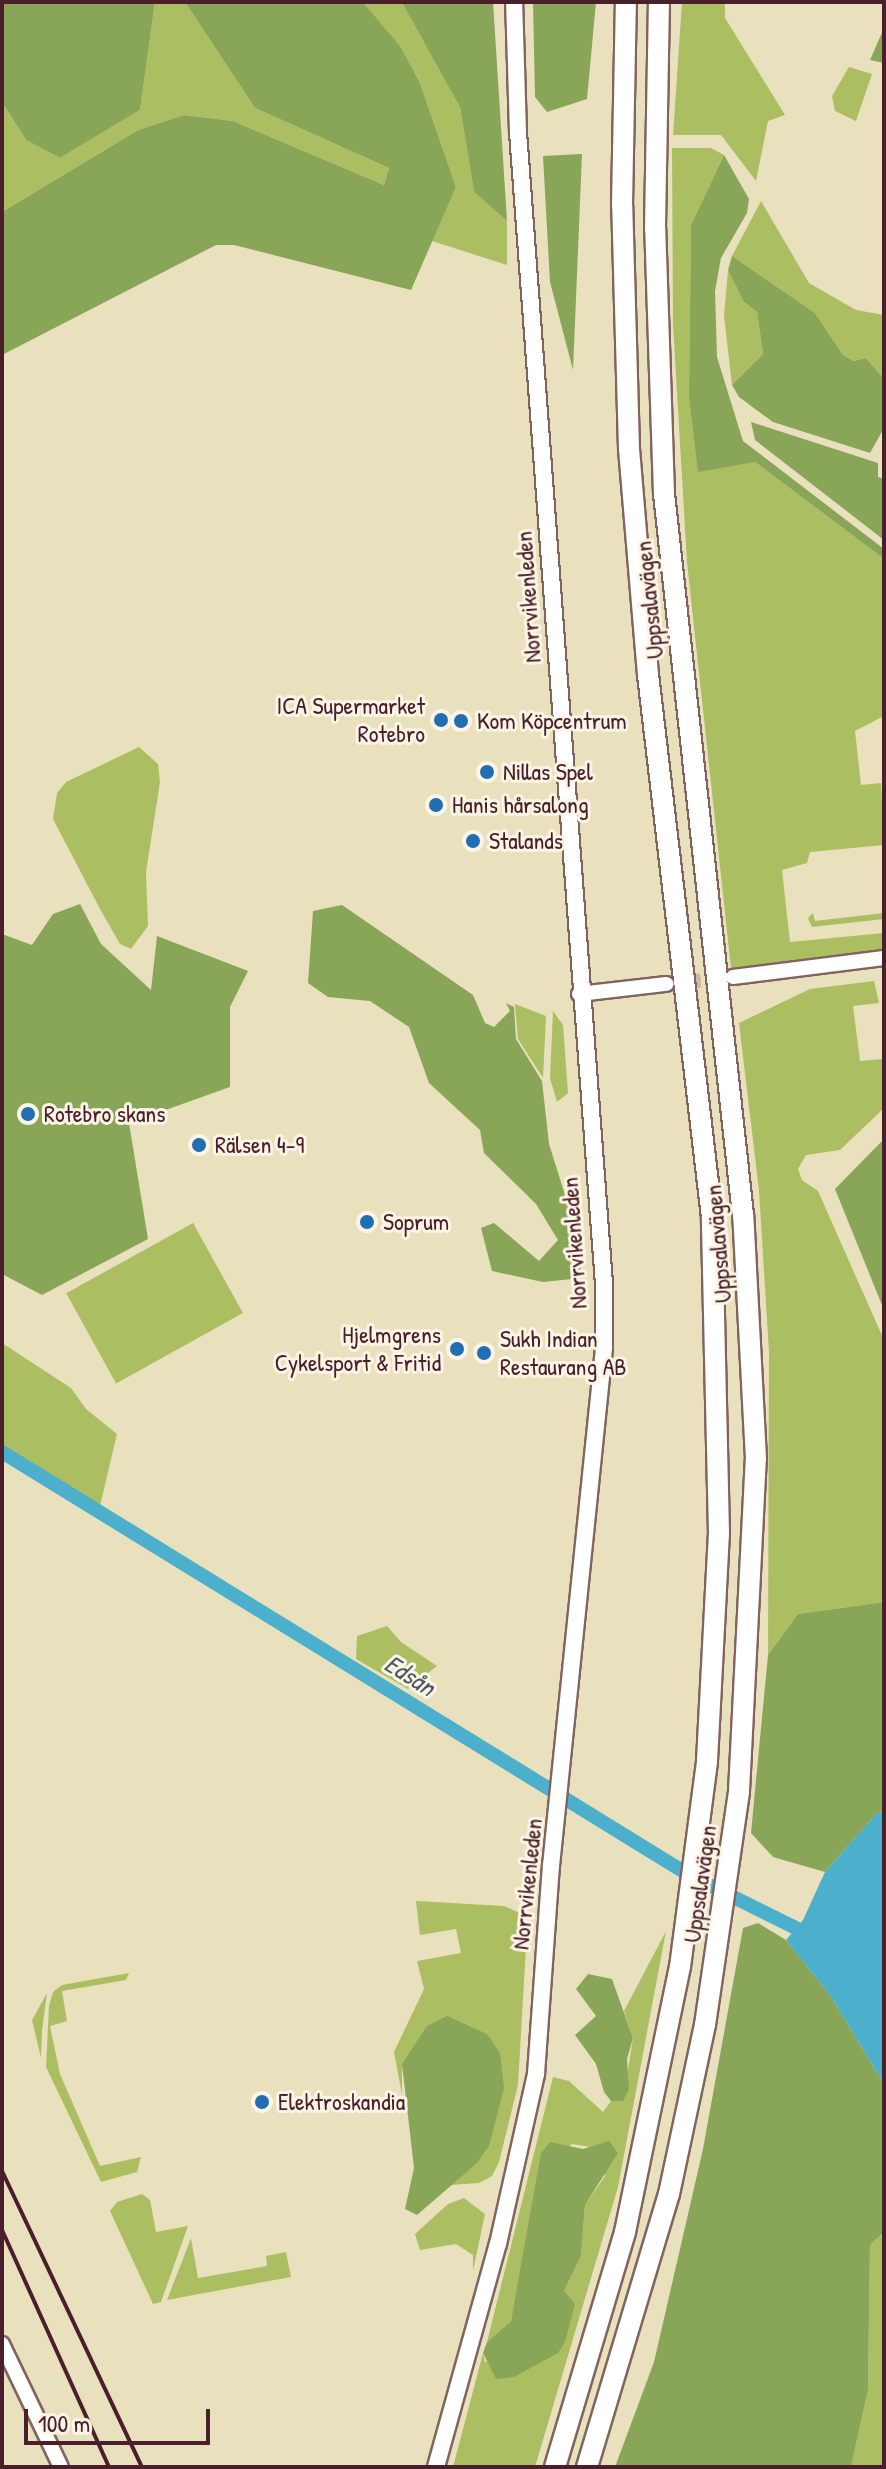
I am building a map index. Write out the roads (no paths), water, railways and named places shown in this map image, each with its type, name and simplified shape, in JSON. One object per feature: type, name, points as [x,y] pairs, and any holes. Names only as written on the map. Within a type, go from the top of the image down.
[{"type":"highway","name":"Uppsalavägen","points":[[555,2467],[595,2344],[655,2104],[691,1884],[707,1761],[719,1534],[712,1217],[648,675],[629,449],[622,205],[626,2]]},
{"type":"highway","name":"Uppsalavägen","points":[[587,2467],[669,2194],[725,1903],[731,1867],[756,1459],[751,1316],[664,494],[655,228],[659,2]]},
{"type":"main road","name":"Norrvikenleden","points":[[436,2467],[498,2244],[536,2074],[604,1348],[604,1284],[579,994],[518,133],[514,2]]},
{"type":"street","points":[[733,977],[884,958]]},
{"type":"street","points":[[579,994],[666,984]]},
{"type":"street","points":[[2,2344],[61,2467]]},
{"type":"water","points":[[884,1811],[884,2084],[830,1995],[786,1940],[803,1920],[825,1872],[876,1814]]},
{"type":"waterway","name":"Edsån","points":[[2,1452],[689,1875],[798,1929]]},
{"type":"tunnel","points":[[666,984],[725,978]]},
{"type":"railway","points":[[2,2171],[142,2467]]},
{"type":"railway","points":[[2,2230],[109,2467]]},
{"type":"place","name":"ICA Supermarket Rotebro","points":[[441,720]]},
{"type":"place","name":"Kom Köpcentrum","points":[[461,721]]},
{"type":"place","name":"Nillas Spel","points":[[487,772]]},
{"type":"place","name":"Hanis hårsalong","points":[[436,805]]},
{"type":"place","name":"Stalands","points":[[473,841]]},
{"type":"place","name":"Rotebro skans","points":[[28,1114]]},
{"type":"place","name":"Rälsen 4-9","points":[[199,1145]]},
{"type":"place","name":"Soprum","points":[[367,1222]]},
{"type":"place","name":"Hjelmgrens Cykelsport & Fritid","points":[[457,1349]]},
{"type":"place","name":"Sukh Indian Restaurang AB","points":[[484,1353]]},
{"type":"place","name":"Elektroskandia","points":[[262,2102]]}]
